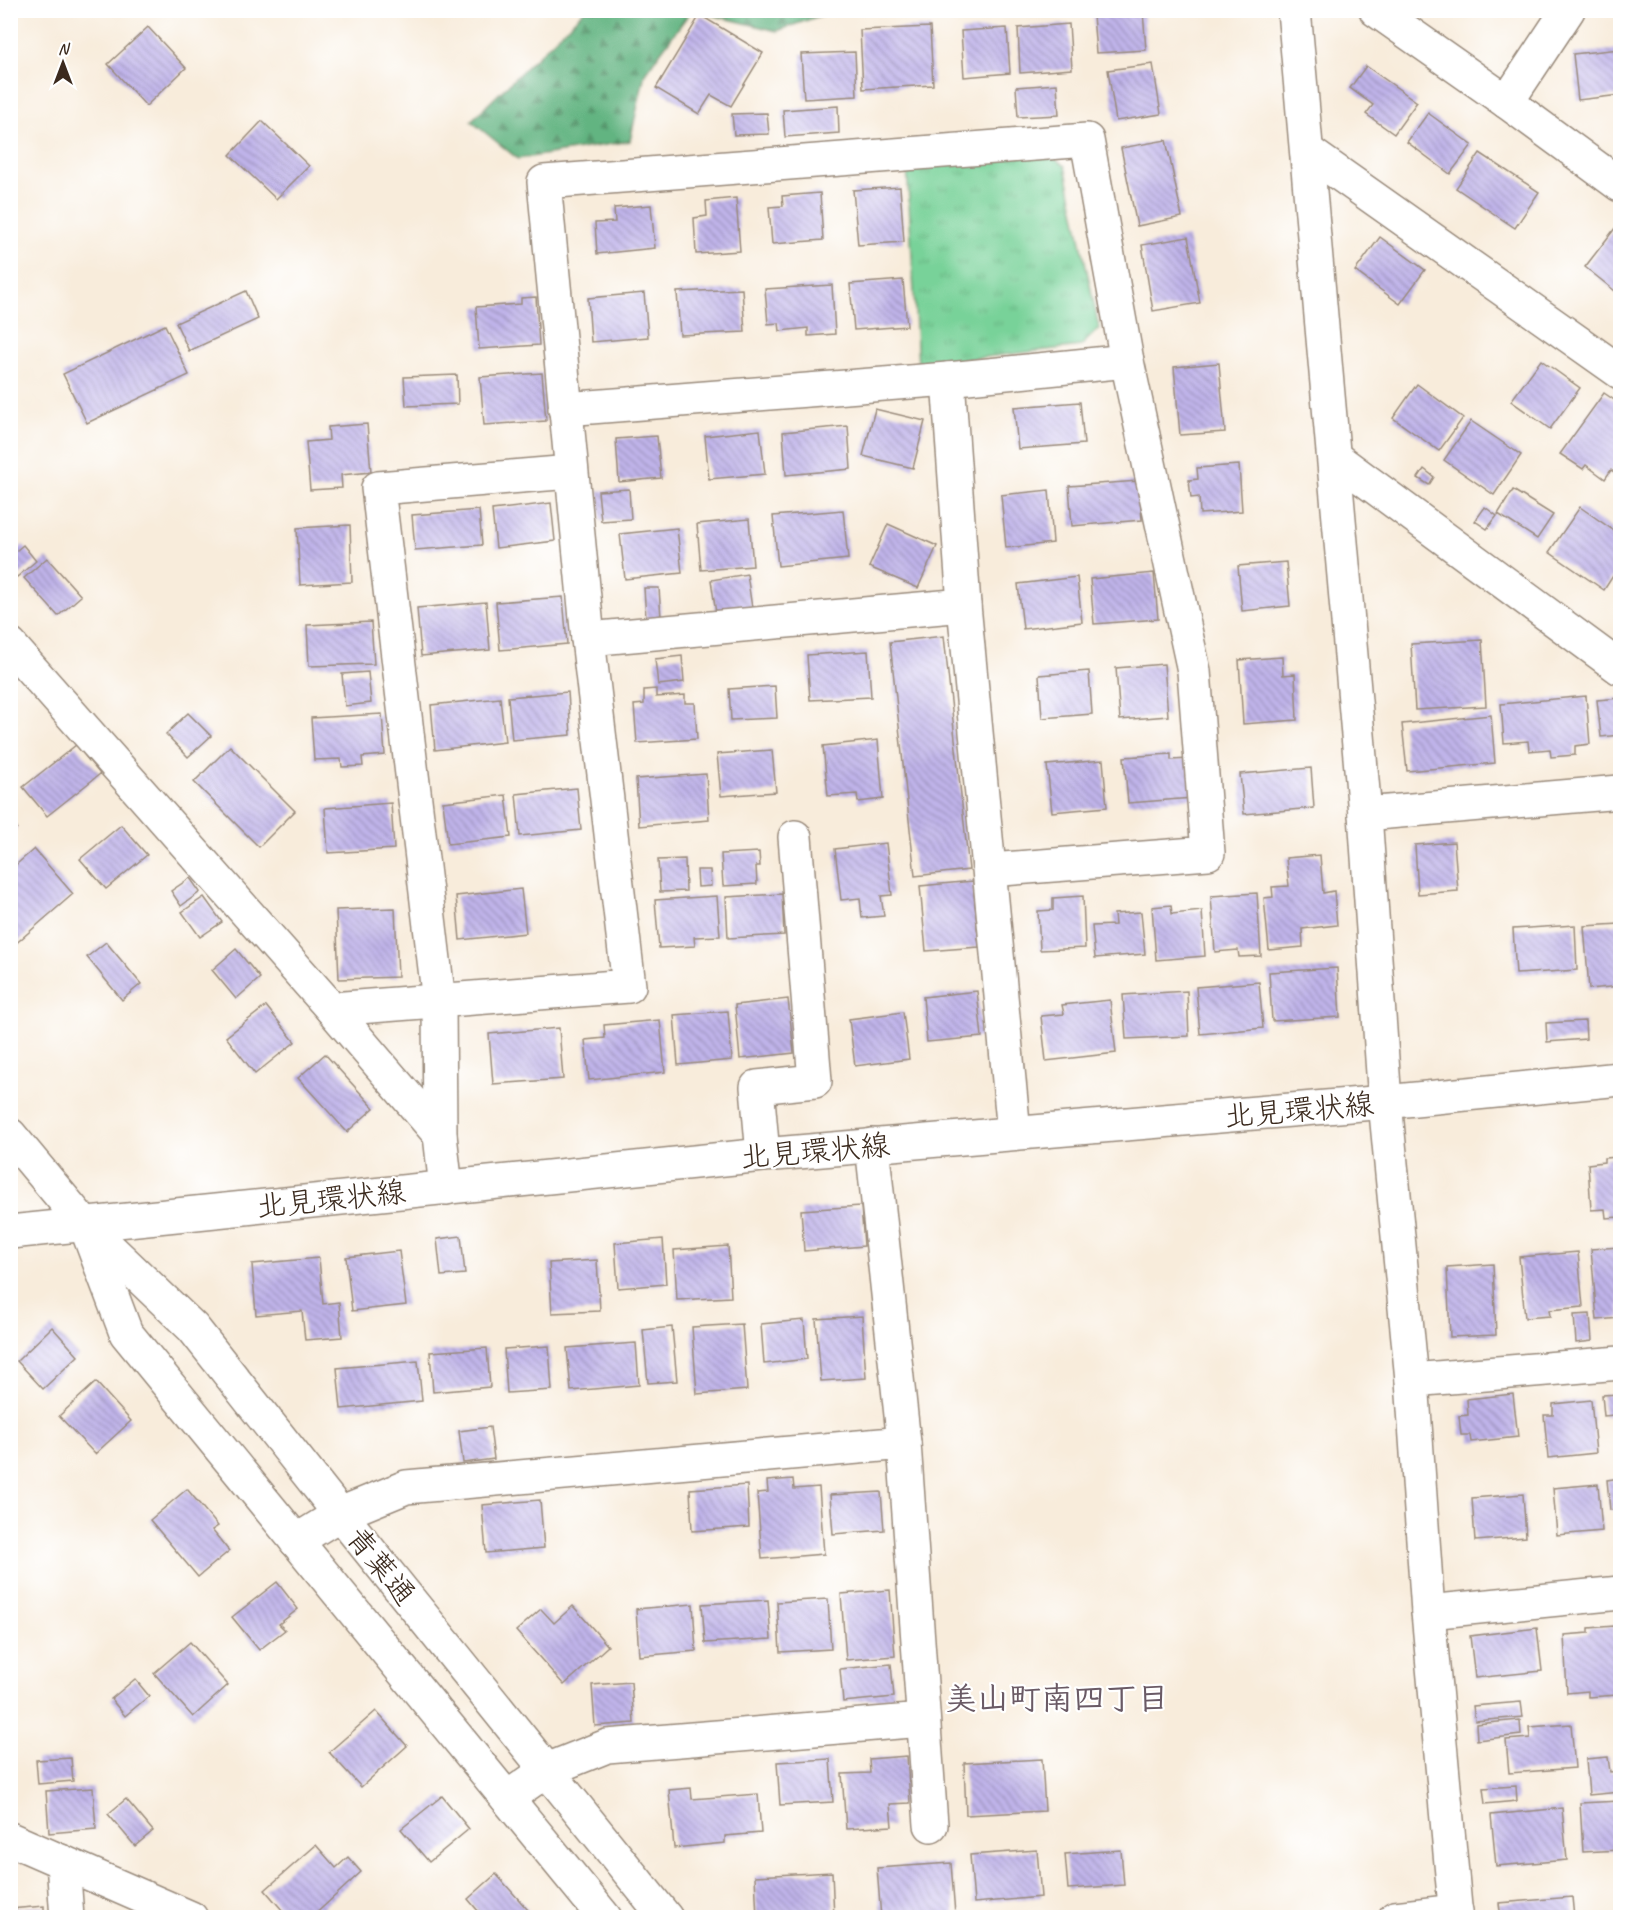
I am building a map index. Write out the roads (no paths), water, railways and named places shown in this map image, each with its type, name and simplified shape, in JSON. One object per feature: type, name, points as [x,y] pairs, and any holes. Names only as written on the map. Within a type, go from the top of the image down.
[{"type":"street","points":[[1294,10],[1365,814],[1386,1102],[1412,1380],[1428,1612],[1456,1914],[1395,1917]]},
{"type":"street","points":[[1376,10],[1508,102],[1620,185]]},
{"type":"street","points":[[1508,102],[1568,10]]},
{"type":"street","points":[[332,1009],[629,986],[588,639],[544,182],[1087,140],[1127,361],[1194,671],[1208,853],[990,870]]},
{"type":"street","points":[[1307,151],[1620,372]]},
{"type":"street","points":[[565,409],[1127,361]]},
{"type":"street","points":[[948,378],[963,605],[1014,1133]]},
{"type":"street","points":[[1334,457],[1620,668]]},
{"type":"street","points":[[446,1188],[440,1134],[439,1002],[378,488],[572,472]]},
{"type":"street","points":[[588,639],[963,605]]},
{"type":"street","points":[[10,645],[440,1134]]},
{"type":"street","points":[[1365,814],[1620,792]]},
{"type":"street","points":[[763,1155],[757,1087],[815,1081],[795,837]]},
{"type":"street","name":"北見環状線","points":[[10,1232],[763,1155],[1386,1102],[1620,1079]]},
{"type":"street","name":"青葉通","points":[[10,1135],[85,1225],[193,1328],[340,1514],[666,1917]]},
{"type":"street","points":[[872,1145],[904,1443],[931,1825]]},
{"type":"street","name":"青葉通","points":[[85,1225],[126,1333],[605,1917]]},
{"type":"street","points":[[1412,1380],[1620,1363]]},
{"type":"street","points":[[296,1541],[340,1514],[406,1486],[904,1443]]},
{"type":"street","points":[[1428,1612],[1620,1593]]},
{"type":"street","points":[[507,1798],[547,1770],[607,1746],[923,1720]]},
{"type":"street","points":[[10,1839],[191,1917]]},
{"type":"street","points":[[63,1862],[67,1917]]},
{"type":"district","name":"美山町南四丁目","points":[[1057,1698]]}]
